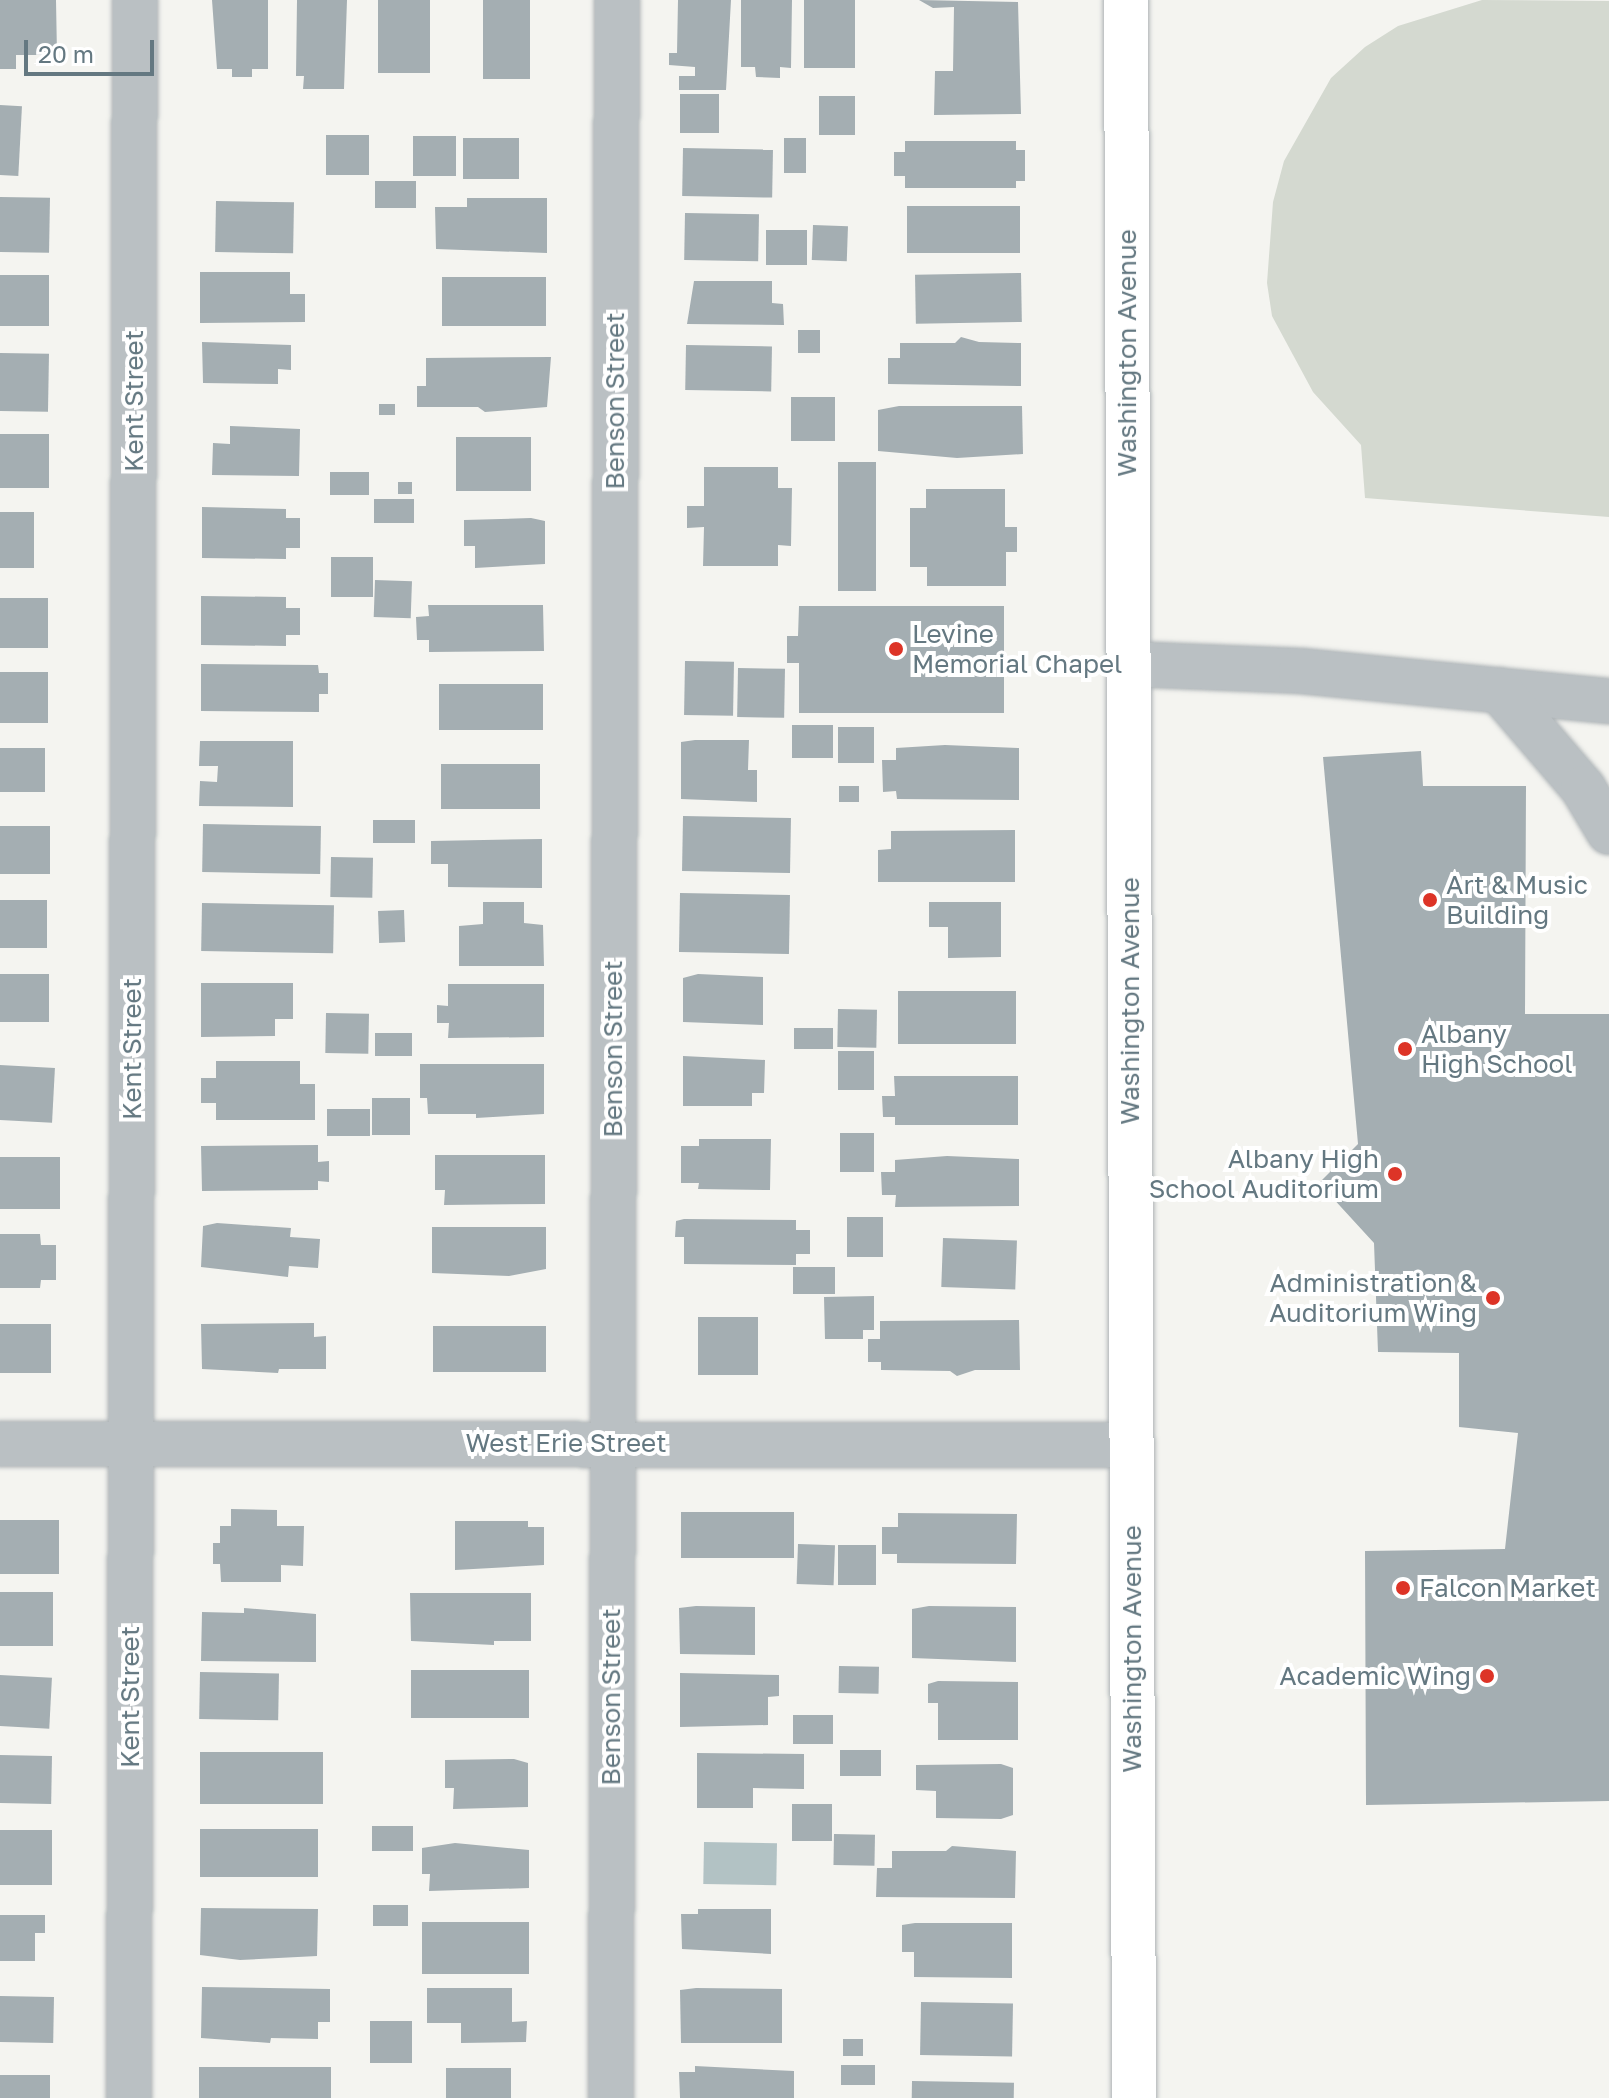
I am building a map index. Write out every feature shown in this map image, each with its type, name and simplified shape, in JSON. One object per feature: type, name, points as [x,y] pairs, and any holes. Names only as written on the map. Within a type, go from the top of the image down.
[{"type":"main road","name":"Washington Avenue","points":[[1126,0],[1134,2098]]},
{"type":"street","name":"Kent Street","points":[[129,2098],[135,0]]},
{"type":"street","name":"Benson Street","points":[[611,2098],[617,0]]},
{"type":"street","points":[[1129,664],[1301,671],[1609,701]]},
{"type":"street","points":[[1499,690],[1583,788],[1609,832]]},
{"type":"street","name":"West Erie Street","points":[[0,1444],[1131,1445]]},
{"type":"shaded area","points":[[1482,0],[1609,1],[1609,517],[1365,498],[1361,445],[1313,392],[1272,316],[1267,283],[1273,202],[1284,161],[1331,78],[1365,47],[1398,26]]},
{"type":"shaded area","points":[[704,1842],[777,1843],[776,1885],[703,1884]]},
{"type":"building","points":[[0,0],[56,0],[57,55],[16,55],[16,69],[0,69]]},
{"type":"building","points":[[212,0],[268,0],[268,69],[252,69],[252,77],[232,77],[232,69],[217,69]]},
{"type":"building","points":[[297,0],[347,0],[344,89],[303,89],[304,76],[296,76]]},
{"type":"building","points":[[378,0],[430,0],[430,73],[378,73]]},
{"type":"building","points":[[483,0],[530,0],[530,79],[483,79]]},
{"type":"building","points":[[678,0],[731,0],[726,90],[679,90],[679,76],[695,76],[695,67],[669,65],[669,53],[677,53]]},
{"type":"building","points":[[741,0],[792,0],[791,68],[780,67],[780,78],[756,77],[755,67],[741,67]]},
{"type":"building","points":[[804,0],[855,0],[855,68],[804,68]]},
{"type":"building","points":[[919,0],[1018,2],[1021,114],[934,115],[935,71],[953,71],[954,7],[933,8]]},
{"type":"building","points":[[680,94],[719,94],[719,133],[680,133]]},
{"type":"building","points":[[819,96],[855,96],[855,135],[819,135]]},
{"type":"building","points":[[0,105],[22,106],[18,176],[0,175]]},
{"type":"building","points":[[326,135],[369,135],[369,175],[326,175]]},
{"type":"building","points":[[413,136],[456,136],[456,176],[413,176]]},
{"type":"building","points":[[463,138],[519,138],[519,179],[463,179]]},
{"type":"building","points":[[784,138],[806,138],[806,173],[784,173]]},
{"type":"building","points":[[905,141],[1016,141],[1016,150],[1025,150],[1025,181],[1016,181],[1016,188],[905,188],[905,176],[894,176],[894,152],[905,152]]},
{"type":"building","points":[[683,148],[773,150],[772,198],[682,196]]},
{"type":"building","points":[[375,181],[416,181],[416,208],[375,208]]},
{"type":"building","points":[[0,197],[50,198],[49,253],[0,252]]},
{"type":"building","points":[[467,198],[547,198],[547,253],[436,249],[435,207],[467,207]]},
{"type":"building","points":[[216,201],[294,202],[293,253],[215,252]]},
{"type":"building","points":[[907,206],[1020,206],[1020,253],[907,253]]},
{"type":"building","points":[[685,213],[759,214],[758,261],[684,260]]},
{"type":"building","points":[[813,225],[848,226],[847,261],[812,260]]},
{"type":"building","points":[[766,230],[807,230],[807,265],[766,265]]},
{"type":"building","points":[[200,272],[290,272],[290,294],[305,294],[305,322],[200,323]]},
{"type":"building","points":[[1021,273],[1022,322],[916,324],[915,275]]},
{"type":"building","points":[[0,275],[49,275],[49,326],[0,326]]},
{"type":"building","points":[[442,277],[546,277],[546,326],[442,326]]},
{"type":"building","points":[[694,281],[772,281],[772,303],[783,304],[784,325],[687,324]]},
{"type":"building","points":[[798,330],[820,330],[820,353],[798,353]]},
{"type":"building","points":[[961,337],[979,342],[1021,343],[1021,386],[888,384],[888,358],[900,358],[900,343],[955,343]]},
{"type":"building","points":[[202,342],[291,345],[291,370],[278,369],[278,384],[203,383]]},
{"type":"building","points":[[686,345],[772,347],[771,391],[685,390]]},
{"type":"building","points":[[0,353],[49,354],[48,412],[0,411]]},
{"type":"building","points":[[551,357],[547,407],[485,412],[478,407],[417,407],[417,386],[426,386],[426,358]]},
{"type":"building","points":[[791,397],[835,397],[835,441],[791,441]]},
{"type":"building","points":[[379,404],[395,404],[395,415],[379,415]]},
{"type":"building","points":[[899,406],[1022,406],[1023,454],[957,458],[878,451],[878,410]]},
{"type":"building","points":[[230,426],[300,429],[299,476],[212,475],[213,443],[230,444]]},
{"type":"building","points":[[0,434],[49,434],[49,488],[0,488]]},
{"type":"building","points":[[456,437],[531,437],[531,491],[456,491]]},
{"type":"building","points":[[838,462],[876,462],[876,591],[838,591]]},
{"type":"building","points":[[704,467],[778,467],[778,488],[792,488],[791,546],[778,545],[778,566],[703,566],[704,527],[687,528],[687,506],[704,506]]},
{"type":"building","points":[[330,472],[369,472],[369,495],[330,495]]},
{"type":"building","points":[[398,482],[412,482],[412,494],[398,494]]},
{"type":"building","points":[[926,489],[1005,489],[1005,527],[1017,527],[1017,552],[1006,552],[1006,586],[927,586],[927,567],[910,567],[910,508],[926,508]]},
{"type":"building","points":[[374,499],[414,499],[414,523],[374,523]]},
{"type":"building","points":[[202,507],[286,509],[286,518],[300,518],[300,548],[286,548],[286,559],[202,558]]},
{"type":"building","points":[[0,512],[34,512],[34,568],[0,568]]},
{"type":"building","points":[[531,518],[545,521],[545,564],[475,568],[475,546],[464,546],[464,520]]},
{"type":"building","points":[[331,557],[373,557],[373,597],[331,597]]},
{"type":"building","points":[[375,580],[412,581],[411,618],[374,617]]},
{"type":"building","points":[[201,596],[286,597],[286,608],[300,608],[300,635],[286,635],[286,646],[201,645]]},
{"type":"building","points":[[0,598],[48,598],[48,648],[0,648]]},
{"type":"building","points":[[428,605],[543,605],[544,651],[429,652],[429,640],[417,640],[416,617],[429,616]]},
{"type":"building","name":"Levine Memorial Chapel","points":[[799,606],[1004,606],[1004,713],[799,713],[799,663],[787,663],[787,636],[798,636]]},
{"type":"building","points":[[685,661],[734,662],[733,716],[684,715]]},
{"type":"building","points":[[201,664],[318,665],[319,673],[328,673],[328,694],[319,694],[319,712],[201,711]]},
{"type":"building","points":[[738,668],[785,669],[784,718],[737,717]]},
{"type":"building","points":[[0,672],[48,672],[48,723],[0,723]]},
{"type":"building","points":[[439,684],[543,684],[543,730],[439,730]]},
{"type":"building","points":[[792,725],[833,725],[833,758],[792,758]]},
{"type":"building","points":[[838,727],[874,727],[874,763],[838,763]]},
{"type":"building","points":[[749,740],[748,770],[757,770],[757,802],[681,799],[681,742]]},
{"type":"building","points":[[200,741],[293,741],[293,807],[199,806],[200,781],[217,782],[218,766],[199,766]]},
{"type":"building","points":[[945,745],[1019,748],[1019,800],[897,799],[896,791],[883,792],[882,760],[896,760],[896,748]]},
{"type":"building","points":[[0,748],[45,748],[45,792],[0,792]]},
{"type":"building","points":[[1421,751],[1423,786],[1526,786],[1525,1014],[1609,1014],[1609,1801],[1366,1805],[1365,1551],[1505,1549],[1518,1433],[1459,1427],[1459,1353],[1378,1352],[1374,1243],[1319,1183],[1358,1144],[1323,757]]},
{"type":"building","points":[[441,764],[540,764],[540,809],[441,809]]},
{"type":"building","points":[[839,786],[859,786],[859,802],[839,802]]},
{"type":"building","points":[[683,816],[791,818],[790,873],[682,871]]},
{"type":"building","points":[[373,820],[415,820],[415,843],[373,843]]},
{"type":"building","points":[[203,824],[321,826],[320,874],[202,872]]},
{"type":"building","points":[[0,826],[50,826],[50,874],[0,874]]},
{"type":"building","points":[[1015,830],[1015,882],[878,882],[878,850],[891,849],[891,831]]},
{"type":"building","points":[[542,839],[542,888],[448,887],[448,864],[431,864],[431,841]]},
{"type":"building","points":[[331,857],[373,858],[372,898],[330,897]]},
{"type":"building","points":[[680,893],[790,895],[789,954],[679,952]]},
{"type":"building","points":[[0,900],[47,900],[47,948],[0,948]]},
{"type":"building","points":[[483,902],[524,902],[524,923],[543,925],[544,966],[459,966],[459,926],[483,924]]},
{"type":"building","points":[[929,902],[1001,902],[1001,957],[948,958],[948,927],[929,927]]},
{"type":"building","points":[[202,903],[334,905],[333,953],[201,951]]},
{"type":"building","points":[[404,910],[405,942],[379,943],[378,911]]},
{"type":"building","points":[[0,974],[49,974],[49,1022],[0,1022]]},
{"type":"building","points":[[698,974],[763,977],[763,1025],[683,1022],[683,978]]},
{"type":"building","points":[[201,983],[293,983],[293,1019],[275,1019],[275,1036],[201,1037]]},
{"type":"building","points":[[448,984],[544,984],[544,1037],[448,1038],[449,1023],[437,1023],[437,1005],[448,1006]]},
{"type":"building","points":[[898,991],[1016,991],[1016,1044],[898,1044]]},
{"type":"building","points":[[838,1009],[877,1010],[876,1048],[837,1047]]},
{"type":"building","points":[[326,1013],[369,1014],[368,1054],[325,1053]]},
{"type":"building","points":[[794,1028],[833,1028],[833,1049],[794,1049]]},
{"type":"building","points":[[375,1033],[412,1033],[412,1056],[375,1056]]},
{"type":"building","points":[[838,1051],[874,1051],[874,1090],[838,1090]]},
{"type":"building","points":[[683,1056],[765,1060],[764,1093],[752,1093],[752,1106],[683,1106]]},
{"type":"building","points":[[216,1061],[300,1061],[300,1084],[315,1084],[315,1120],[216,1120],[216,1103],[201,1103],[201,1078],[216,1078]]},
{"type":"building","points":[[420,1064],[544,1064],[544,1114],[476,1118],[476,1114],[428,1114],[427,1098],[420,1098]]},
{"type":"building","points":[[0,1065],[55,1068],[52,1123],[0,1120]]},
{"type":"building","points":[[894,1076],[1018,1076],[1018,1125],[895,1125],[895,1117],[883,1117],[882,1096],[895,1096]]},
{"type":"building","points":[[372,1098],[410,1098],[410,1135],[372,1135]]},
{"type":"building","points":[[327,1109],[370,1109],[370,1136],[327,1136]]},
{"type":"building","points":[[840,1133],[874,1133],[874,1172],[840,1172]]},
{"type":"building","points":[[699,1139],[771,1139],[770,1190],[698,1189],[699,1183],[681,1183],[681,1146],[699,1146]]},
{"type":"building","points":[[318,1145],[318,1162],[329,1161],[329,1182],[318,1181],[318,1190],[202,1191],[201,1146]]},
{"type":"building","points":[[435,1155],[545,1155],[545,1204],[444,1205],[445,1190],[435,1190]]},
{"type":"building","points":[[947,1156],[1019,1159],[1019,1206],[895,1207],[896,1195],[882,1195],[881,1172],[895,1172],[895,1160]]},
{"type":"building","points":[[0,1157],[60,1157],[60,1209],[0,1209]]},
{"type":"building","points":[[847,1217],[883,1217],[883,1257],[847,1257]]},
{"type":"building","points":[[796,1220],[796,1230],[810,1230],[810,1254],[796,1254],[796,1265],[684,1264],[684,1237],[675,1237],[676,1221]]},
{"type":"building","points":[[217,1223],[291,1228],[290,1237],[320,1239],[318,1268],[289,1266],[288,1277],[201,1267],[203,1226]]},
{"type":"building","points":[[432,1227],[546,1227],[546,1269],[509,1276],[432,1273]]},
{"type":"building","points":[[0,1234],[40,1234],[41,1245],[56,1245],[56,1280],[41,1280],[40,1288],[0,1288]]},
{"type":"building","points":[[943,1238],[1017,1241],[1015,1290],[941,1287]]},
{"type":"building","points":[[793,1267],[835,1267],[835,1294],[793,1294]]},
{"type":"building","points":[[874,1296],[874,1330],[863,1330],[863,1339],[825,1339],[824,1297]]},
{"type":"building","points":[[698,1317],[758,1317],[758,1375],[698,1375]]},
{"type":"building","points":[[1019,1320],[1020,1370],[975,1370],[957,1376],[950,1371],[881,1370],[881,1362],[868,1362],[868,1339],[880,1339],[880,1321]]},
{"type":"building","points":[[314,1323],[314,1337],[326,1336],[326,1369],[279,1369],[278,1373],[202,1369],[201,1324]]},
{"type":"building","points":[[0,1324],[51,1324],[51,1373],[0,1373]]},
{"type":"building","points":[[433,1326],[546,1326],[546,1372],[433,1372]]},
{"type":"building","points":[[231,1509],[277,1510],[277,1526],[304,1526],[303,1566],[281,1565],[281,1582],[221,1582],[220,1564],[213,1564],[213,1543],[220,1543],[220,1526],[231,1526]]},
{"type":"building","points":[[681,1512],[794,1512],[794,1558],[681,1558]]},
{"type":"building","points":[[898,1513],[1017,1514],[1016,1564],[897,1563],[897,1554],[882,1554],[882,1527],[898,1527]]},
{"type":"building","points":[[0,1520],[59,1520],[59,1574],[0,1574]]},
{"type":"building","points":[[455,1521],[528,1521],[528,1527],[544,1527],[544,1565],[455,1570]]},
{"type":"building","points":[[798,1544],[835,1545],[834,1585],[797,1584]]},
{"type":"building","points":[[838,1545],[876,1545],[876,1585],[838,1585]]},
{"type":"building","points":[[0,1592],[53,1592],[53,1646],[0,1646]]},
{"type":"building","points":[[410,1593],[531,1593],[531,1641],[494,1641],[494,1645],[411,1641]]},
{"type":"building","points":[[929,1606],[1016,1607],[1016,1662],[912,1658],[912,1609]]},
{"type":"building","points":[[755,1607],[755,1655],[680,1654],[679,1608]]},
{"type":"building","points":[[244,1608],[316,1614],[316,1662],[201,1661],[202,1612],[244,1613]]},
{"type":"building","points":[[839,1666],[879,1667],[879,1694],[839,1693]]},
{"type":"building","points":[[411,1670],[529,1670],[529,1718],[411,1718]]},
{"type":"building","points":[[200,1672],[279,1673],[278,1720],[199,1719]]},
{"type":"building","points":[[680,1673],[779,1675],[779,1696],[768,1697],[768,1725],[680,1727]]},
{"type":"building","points":[[0,1675],[52,1678],[49,1729],[0,1726]]},
{"type":"building","points":[[938,1681],[1018,1682],[1018,1740],[938,1740],[938,1703],[928,1703],[928,1684]]},
{"type":"building","points":[[793,1715],[833,1715],[833,1744],[793,1744]]},
{"type":"building","points":[[840,1750],[881,1750],[881,1776],[840,1776]]},
{"type":"building","points":[[200,1752],[323,1752],[323,1804],[200,1804]]},
{"type":"building","points":[[697,1753],[804,1754],[804,1789],[753,1788],[753,1808],[697,1808]]},
{"type":"building","points":[[0,1755],[52,1756],[51,1804],[0,1803]]},
{"type":"building","points":[[514,1759],[528,1763],[528,1807],[453,1809],[454,1788],[445,1788],[445,1760]]},
{"type":"building","points":[[1001,1764],[1013,1768],[1013,1815],[1001,1819],[936,1818],[936,1791],[916,1790],[916,1765]]},
{"type":"building","points":[[792,1804],[832,1804],[832,1841],[792,1841]]},
{"type":"building","points":[[372,1826],[413,1826],[413,1851],[372,1851]]},
{"type":"building","points":[[200,1829],[318,1829],[318,1877],[200,1877]]},
{"type":"building","points":[[0,1830],[52,1830],[52,1885],[0,1885]]},
{"type":"building","points":[[834,1834],[875,1835],[874,1866],[833,1865]]},
{"type":"building","points":[[455,1843],[529,1850],[529,1888],[429,1891],[430,1874],[422,1874],[422,1848]]},
{"type":"building","points":[[952,1846],[1016,1851],[1015,1898],[876,1897],[877,1868],[892,1868],[892,1851],[946,1851]]},
{"type":"building","points":[[373,1905],[408,1905],[408,1926],[373,1926]]},
{"type":"building","points":[[201,1908],[318,1909],[317,1956],[240,1960],[200,1955]]},
{"type":"building","points":[[698,1909],[771,1909],[771,1954],[682,1949],[681,1914],[698,1914]]},
{"type":"building","points":[[0,1915],[45,1915],[45,1933],[35,1933],[35,1961],[0,1961]]},
{"type":"building","points":[[422,1922],[529,1922],[529,1974],[422,1974]]},
{"type":"building","points":[[1012,1923],[1012,1978],[914,1977],[914,1952],[902,1952],[902,1925]]},
{"type":"building","points":[[202,1987],[330,1989],[330,2022],[318,2022],[318,2039],[271,2038],[270,2043],[201,2038]]},
{"type":"building","points":[[427,1988],[512,1988],[512,2022],[527,2021],[526,2042],[461,2043],[461,2023],[427,2023]]},
{"type":"building","points":[[782,1989],[782,2043],[681,2043],[680,1990]]},
{"type":"building","points":[[0,1996],[54,1997],[53,2043],[0,2042]]},
{"type":"building","points":[[921,2002],[1013,2004],[1012,2057],[920,2055]]},
{"type":"building","points":[[370,2021],[412,2021],[412,2063],[370,2063]]},
{"type":"building","points":[[843,2039],[863,2039],[863,2056],[843,2056]]},
{"type":"building","points":[[841,2065],[875,2065],[875,2085],[841,2085]]},
{"type":"building","points":[[695,2066],[794,2071],[794,2098],[680,2098],[679,2072],[695,2072]]},
{"type":"building","points":[[199,2067],[331,2067],[331,2098],[199,2098]]},
{"type":"building","points":[[446,2068],[511,2068],[511,2098],[446,2098]]},
{"type":"building","points":[[0,2075],[50,2075],[50,2098],[0,2098]]},
{"type":"building","points":[[912,2081],[1014,2083],[1014,2098],[912,2098]]},
{"type":"place","name":"Levine Memorial Chapel","points":[[896,649]]},
{"type":"place","name":"Art & Music Building","points":[[1430,900]]},
{"type":"place","name":"Albany High School","points":[[1405,1049]]},
{"type":"place","name":"Albany High School Auditorium","points":[[1395,1174]]},
{"type":"place","name":"Administration & Auditorium Wing","points":[[1493,1298]]},
{"type":"place","name":"Falcon Market","points":[[1403,1588]]},
{"type":"place","name":"Academic Wing","points":[[1487,1676]]}]
